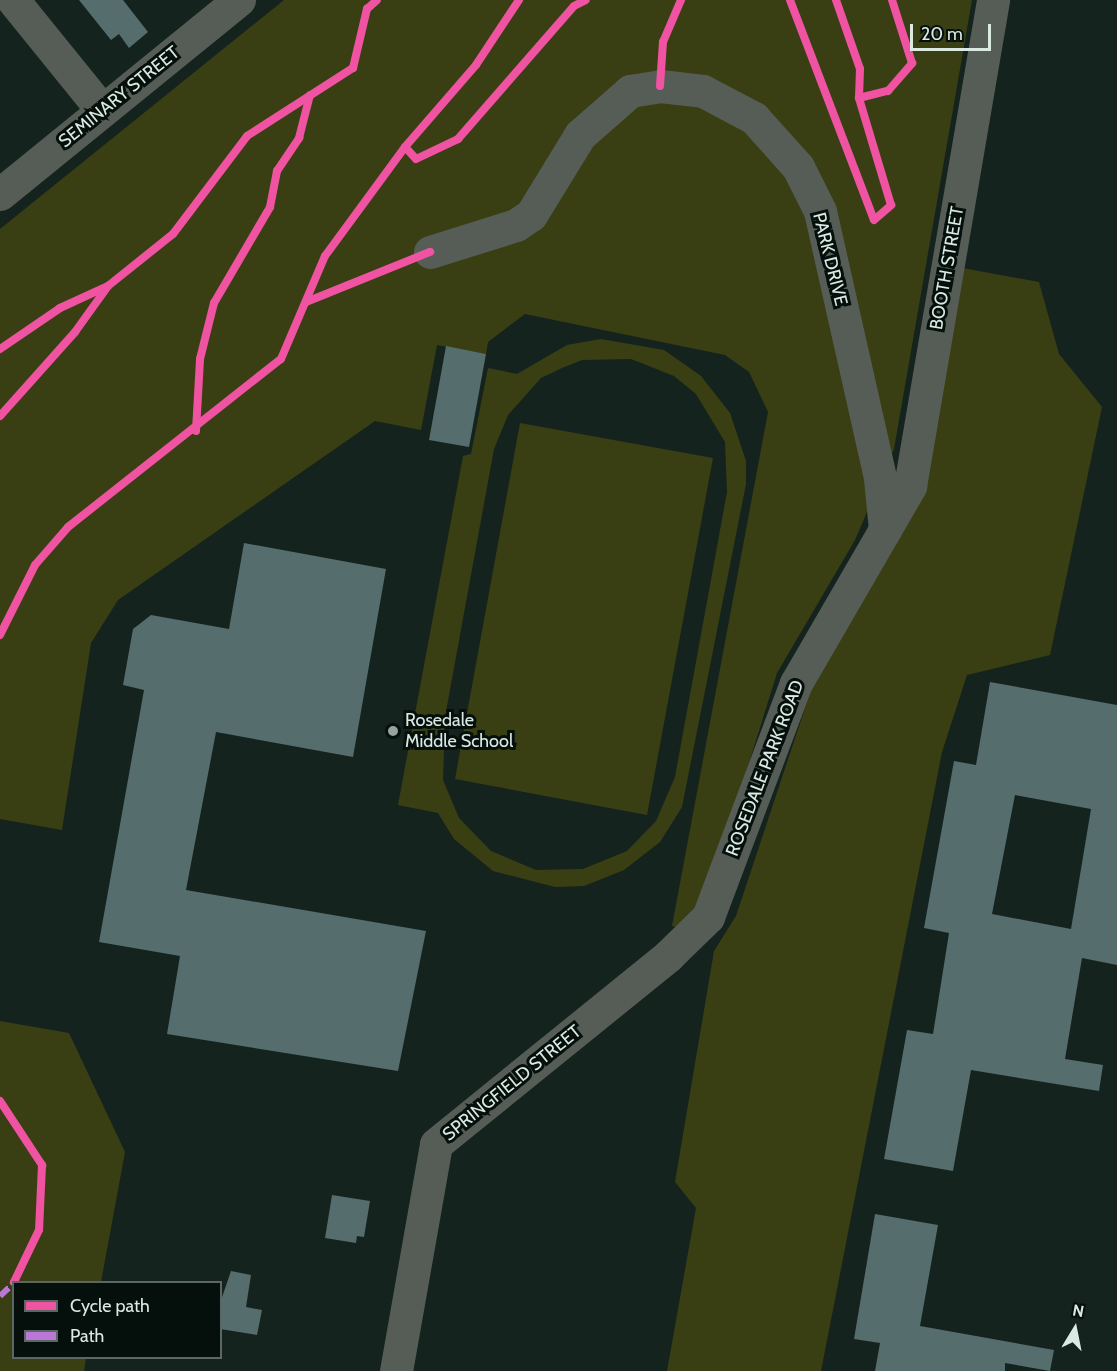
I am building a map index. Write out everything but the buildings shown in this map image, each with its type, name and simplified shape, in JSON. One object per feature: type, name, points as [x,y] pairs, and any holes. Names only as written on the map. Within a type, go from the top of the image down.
[{"type":"street","points":[[13,0],[102,110]]},
{"type":"street","name":"SEMINARY STREET","points":[[0,194],[239,0]]},
{"type":"street","name":"BOOTH STREET","points":[[885,530],[910,486],[993,0]]},
{"type":"street","name":"PARK DRIVE","points":[[430,252],[516,225],[531,215],[580,135],[630,91],[660,86],[703,91],[754,118],[798,167],[820,211],[880,478],[885,530]]},
{"type":"street","name":"ROSEDALE PARK ROAD","points":[[708,917],[796,683],[885,530]]},
{"type":"street","name":"SPRINGFIELD STREET","points":[[396,1371],[436,1144],[668,956],[708,917]]},
{"type":"green space","points":[[284,0],[972,0],[894,449],[855,540],[777,673],[714,875],[684,929],[672,926],[768,412],[749,372],[725,355],[525,314],[488,342],[486,354],[437,345],[421,430],[375,421],[118,600],[91,643],[62,830],[0,819],[0,229]]},
{"type":"green space","points":[[957,267],[1039,282],[1059,354],[1102,407],[1050,655],[967,675],[942,752],[821,1371],[667,1371],[696,1208],[675,1182],[714,951],[736,916],[817,672],[901,528]]},
{"type":"green space","points":[[601,339],[664,350],[701,376],[730,413],[746,461],[746,484],[682,807],[660,842],[624,870],[584,886],[555,887],[493,871],[454,839],[438,813],[398,805],[463,456],[471,454],[488,368],[517,374],[567,345]],"holes":[[[631,359],[674,376],[696,394],[725,442],[727,492],[675,777],[656,821],[627,851],[583,869],[536,870],[491,851],[459,818],[443,780],[445,717],[494,449],[508,415],[541,378],[562,368],[582,360]]]},
{"type":"green space","points":[[520,423],[713,458],[647,815],[455,779]]},
{"type":"green space","points":[[0,1021],[69,1033],[125,1152],[101,1281],[12,1281],[12,1359],[86,1359],[84,1371],[0,1371]]},
{"type":"marked path","points":[[0,1296],[12,1285]]},
{"type":"cycle path","points":[[0,416],[75,332],[108,286],[173,234],[247,136],[353,68],[367,9],[377,0]]},
{"type":"cycle path","points":[[519,0],[476,65],[405,147],[416,159],[458,139],[574,6],[586,0]]},
{"type":"cycle path","points":[[660,86],[663,42],[681,0]]},
{"type":"cycle path","points":[[790,0],[874,220],[891,205],[859,98],[888,91],[912,63],[892,0]]},
{"type":"cycle path","points":[[836,0],[860,69],[859,98]]},
{"type":"cycle path","points":[[196,431],[200,359],[214,303],[270,207],[277,171],[299,138],[310,95]]},
{"type":"cycle path","points":[[0,635],[35,565],[68,527],[281,359],[325,256],[405,147]]},
{"type":"cycle path","points":[[306,302],[430,252]]},
{"type":"cycle path","points":[[0,349],[60,308],[108,286]]},
{"type":"cycle path","points":[[0,1101],[42,1165],[39,1230],[14,1281]]},
{"type":"place","name":"Rosedale Middle School","points":[[393,731]]}]
